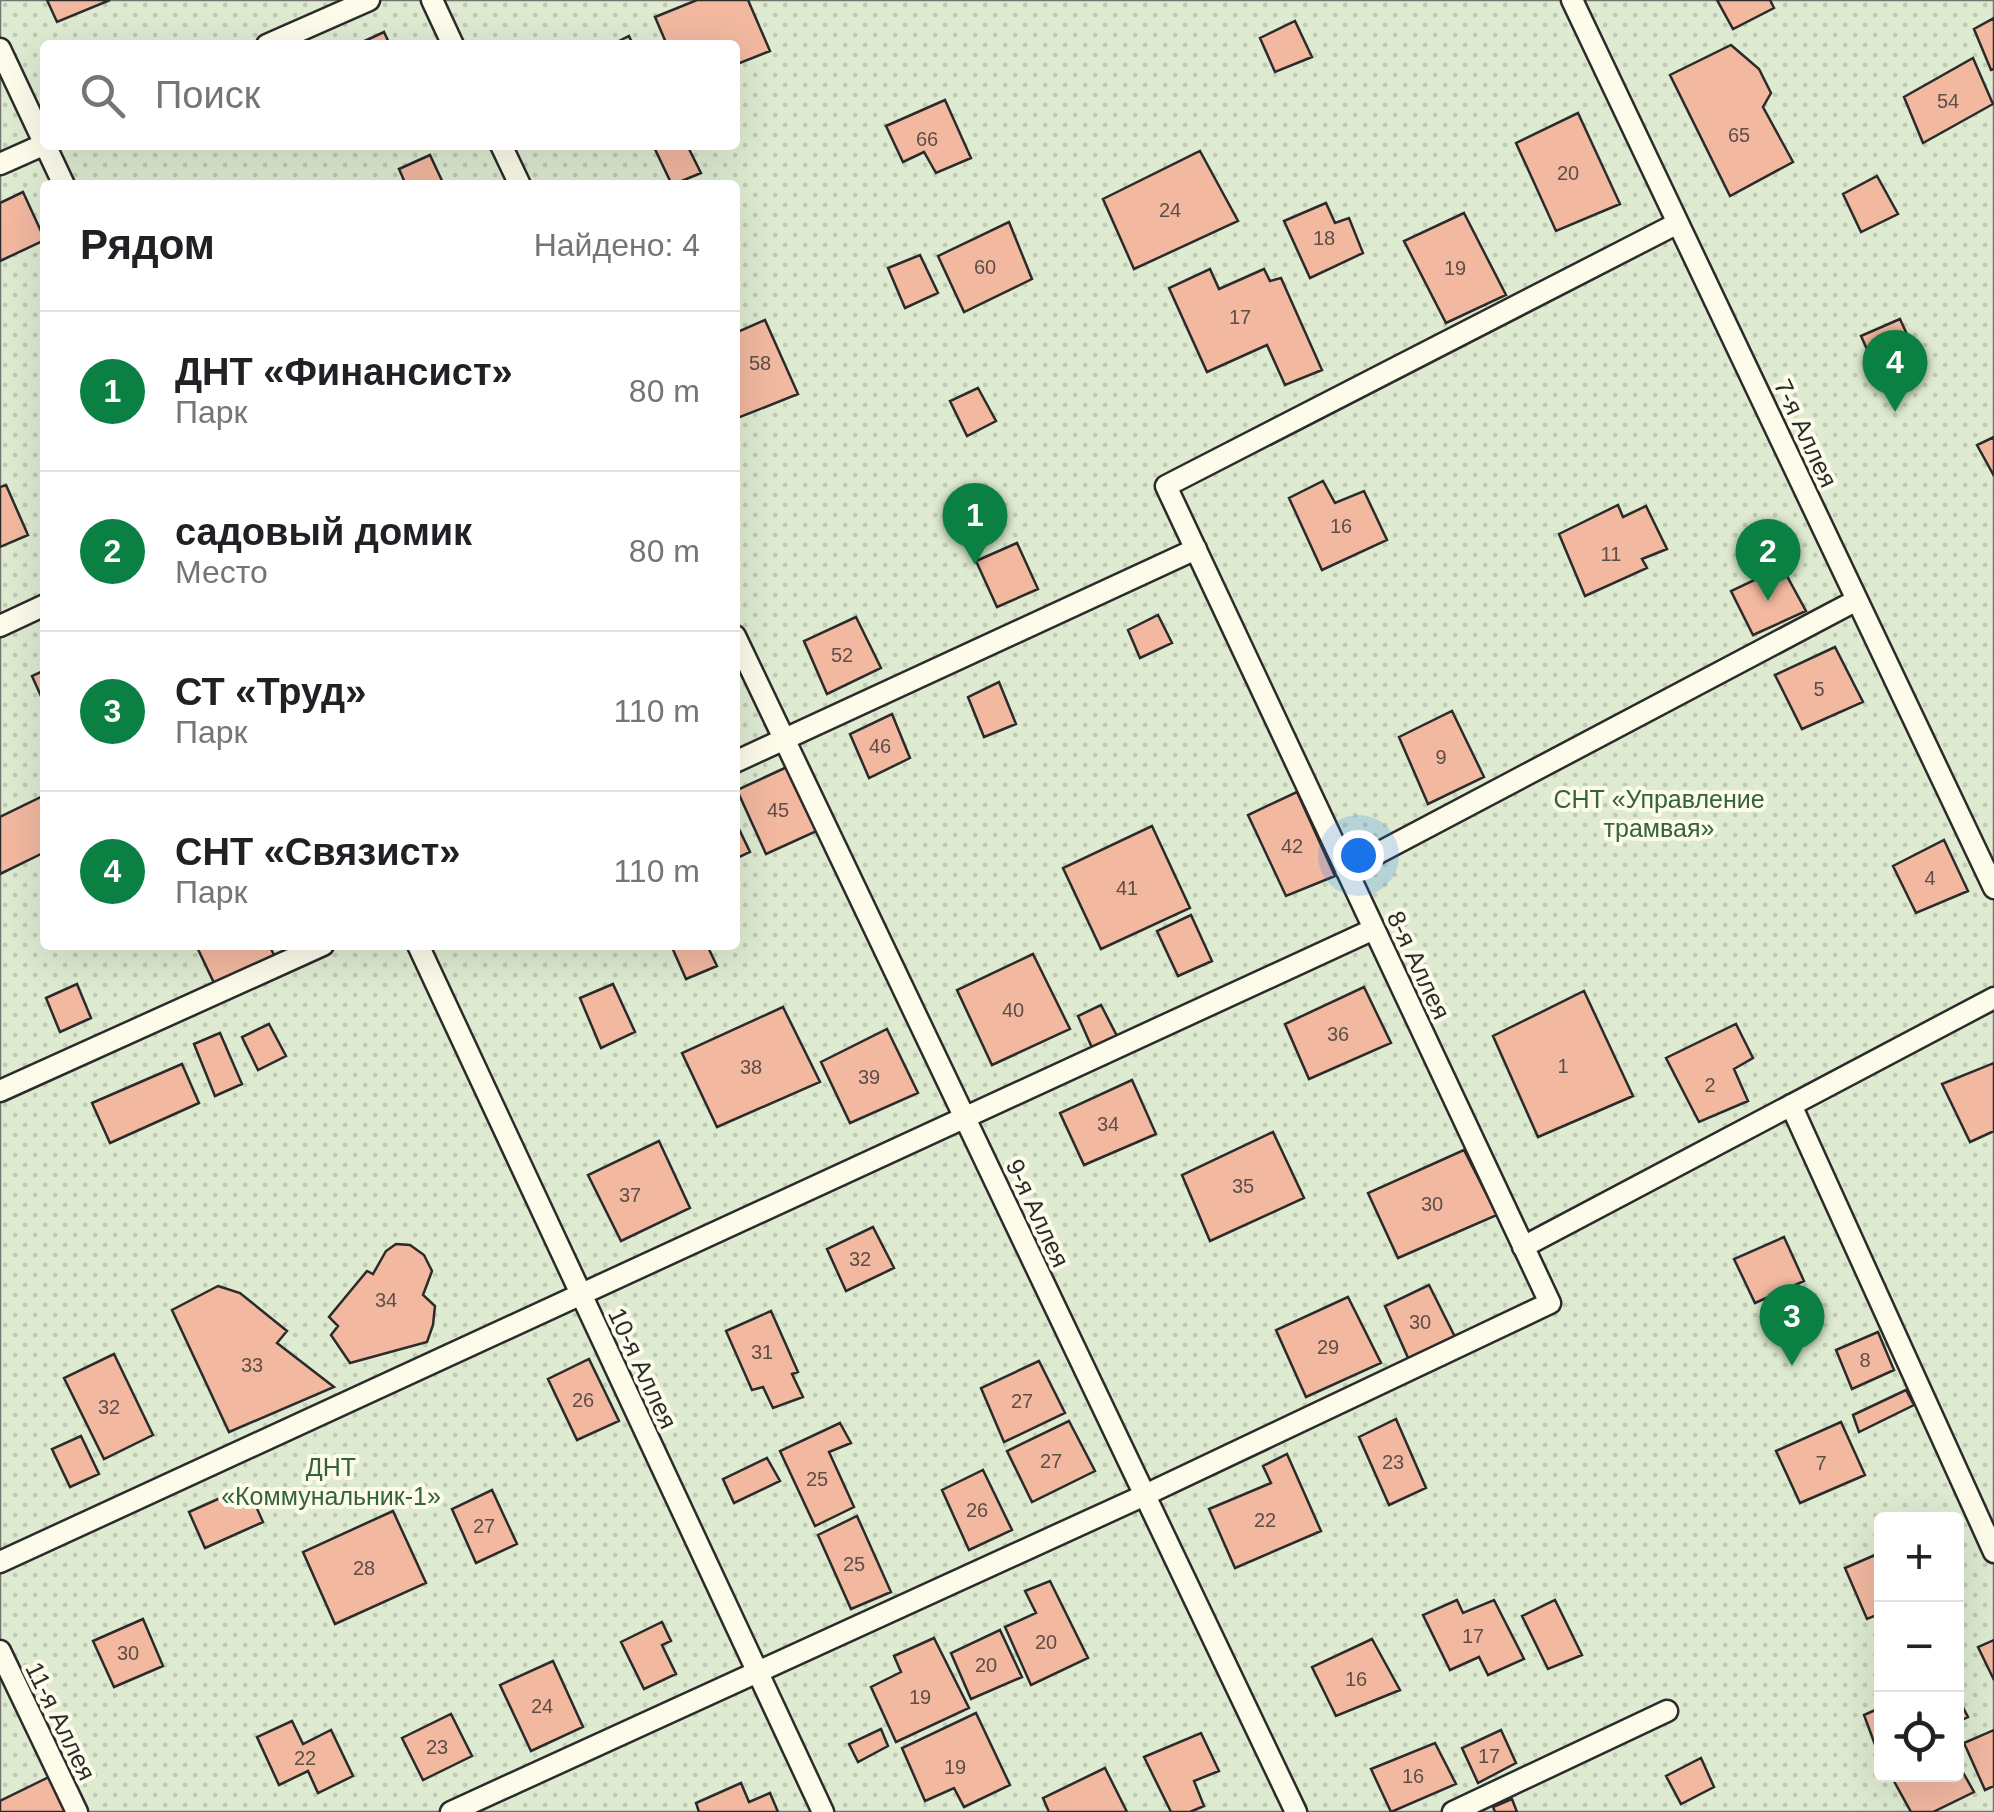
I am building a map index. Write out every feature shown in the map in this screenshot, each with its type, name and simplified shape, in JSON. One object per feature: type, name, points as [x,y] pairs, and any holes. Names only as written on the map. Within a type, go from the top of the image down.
[{"type":"lane","points":[[279,40],[369,0]]},
{"type":"lane","points":[[432,0],[451,40]]},
{"type":"lane","name":"7-я Аллея","points":[[1572,0],[1994,888]]},
{"type":"lane","points":[[0,49],[40,133]]},
{"type":"lane","points":[[0,164],[40,146]]},
{"type":"lane","points":[[48,150],[62,180]]},
{"type":"lane","points":[[503,150],[518,180]]},
{"type":"lane","name":"8-я Аллея","points":[[1144,1495],[1550,1303],[1166,486],[1678,223]]},
{"type":"lane","points":[[740,760],[1196,549]]},
{"type":"lane","points":[[1346,870],[1857,600]]},
{"type":"lane","points":[[0,626],[40,607]]},
{"type":"lane","name":"9-я Аллея","points":[[740,647],[1296,1812]]},
{"type":"lane","points":[[0,1562],[1374,928]]},
{"type":"lane","points":[[0,1091],[312,950]]},
{"type":"lane","name":"10-я Аллея","points":[[420,950],[823,1812]]},
{"type":"lane","points":[[1524,1247],[1994,998]]},
{"type":"lane","points":[[1791,1105],[1994,1552]]},
{"type":"lane","points":[[451,1812],[1144,1495]]},
{"type":"lane","name":"11-я Аллея","points":[[0,1651],[78,1812]]},
{"type":"lane","points":[[1454,1812],[1667,1711]]},
{"type":"green space","points":[[0,0],[1994,0],[1994,1812],[0,1812]]},
{"type":"building","points":[[47,0],[110,0],[57,22]]},
{"type":"building","points":[[697,0],[748,0],[770,51],[740,63],[740,40],[665,40],[655,17]]},
{"type":"building","points":[[1717,0],[1770,0],[1774,8],[1733,29]]},
{"type":"building","points":[[1994,18],[1994,69],[1991,70],[1974,29]]},
{"type":"building","points":[[1295,21],[1312,57],[1275,72],[1260,38]]},
{"type":"building","points":[[384,32],[388,40],[367,40]]},
{"type":"building","points":[[1731,45],[1759,69],[1771,93],[1763,107],[1793,162],[1730,196],[1670,75]]},
{"type":"building","points":[[1973,58],[1993,104],[1923,143],[1904,97]]},
{"type":"building","points":[[945,100],[971,158],[936,173],[924,152],[903,162],[886,126]]},
{"type":"building","points":[[1578,113],[1620,204],[1556,231],[1516,143]]},
{"type":"building","points":[[655,150],[690,150],[701,173],[684,180],[670,180]]},
{"type":"building","points":[[1200,151],[1238,221],[1134,269],[1103,199]]},
{"type":"building","points":[[430,155],[442,180],[404,180],[399,169]]},
{"type":"building","points":[[1877,176],[1898,214],[1861,232],[1843,194]]},
{"type":"building","points":[[23,192],[40,229],[40,242],[0,261],[0,203]]},
{"type":"building","points":[[1326,203],[1335,223],[1349,218],[1363,253],[1310,278],[1284,221]]},
{"type":"building","points":[[1464,213],[1506,295],[1446,323],[1404,241]]},
{"type":"building","points":[[1009,222],[1032,279],[964,312],[938,256]]},
{"type":"building","points":[[920,255],[938,293],[905,308],[888,268]]},
{"type":"building","points":[[1210,269],[1219,289],[1264,269],[1270,281],[1281,278],[1322,370],[1285,385],[1267,345],[1207,372],[1169,288]]},
{"type":"building","points":[[1900,319],[1915,352],[1876,369],[1861,336]]},
{"type":"building","points":[[765,320],[798,394],[740,417],[740,331]]},
{"type":"building","points":[[978,388],[996,421],[967,436],[950,401]]},
{"type":"building","points":[[1994,437],[1994,476],[1977,445]]},
{"type":"building","points":[[1323,481],[1335,503],[1364,491],[1387,540],[1322,570],[1289,498]]},
{"type":"building","points":[[6,485],[28,535],[0,547],[0,487]]},
{"type":"building","points":[[1618,505],[1623,517],[1646,506],[1667,549],[1642,559],[1647,568],[1585,596],[1559,534]]},
{"type":"building","points":[[1017,543],[1038,589],[997,607],[976,561]]},
{"type":"building","points":[[1782,567],[1806,611],[1753,635],[1731,591]]},
{"type":"building","points":[[1158,615],[1172,643],[1140,658],[1128,630]]},
{"type":"building","points":[[856,617],[881,668],[827,694],[804,641]]},
{"type":"building","points":[[1835,647],[1863,702],[1802,729],[1775,675]]},
{"type":"building","points":[[40,672],[40,694],[32,676]]},
{"type":"building","points":[[999,682],[1016,724],[984,737],[968,697]]},
{"type":"building","points":[[1452,711],[1484,777],[1428,804],[1399,737]]},
{"type":"building","points":[[892,714],[910,758],[869,778],[850,734]]},
{"type":"building","points":[[787,767],[819,830],[766,854],[740,789]]},
{"type":"building","points":[[1297,792],[1335,876],[1286,896],[1248,815]]},
{"type":"building","points":[[40,797],[40,854],[0,874],[0,817]]},
{"type":"building","points":[[1152,826],[1190,908],[1101,949],[1063,868]]},
{"type":"building","points":[[740,831],[750,852],[740,857]]},
{"type":"building","points":[[1944,840],[1968,891],[1916,913],[1893,866]]},
{"type":"building","points":[[1191,915],[1212,961],[1178,976],[1157,931]]},
{"type":"building","points":[[198,950],[272,950],[275,957],[215,985]]},
{"type":"building","points":[[673,950],[709,950],[717,966],[686,979]]},
{"type":"building","points":[[1033,954],[1070,1029],[992,1065],[957,990]]},
{"type":"building","points":[[77,984],[91,1018],[60,1032],[46,998]]},
{"type":"building","points":[[613,984],[635,1032],[601,1048],[580,998]]},
{"type":"building","points":[[1364,987],[1391,1043],[1309,1079],[1285,1024]]},
{"type":"building","points":[[1584,991],[1633,1096],[1538,1137],[1493,1036]]},
{"type":"building","points":[[1101,1005],[1118,1038],[1093,1050],[1078,1016]]},
{"type":"building","points":[[783,1007],[820,1082],[717,1127],[682,1053]]},
{"type":"building","points":[[269,1024],[286,1056],[258,1070],[242,1037]]},
{"type":"building","points":[[1736,1024],[1753,1058],[1734,1069],[1748,1101],[1699,1122],[1666,1058]]},
{"type":"building","points":[[887,1029],[918,1093],[850,1123],[821,1062]]},
{"type":"building","points":[[220,1033],[242,1084],[215,1096],[194,1044]]},
{"type":"building","points":[[1994,1063],[1994,1131],[1970,1142],[1942,1084]]},
{"type":"building","points":[[182,1064],[199,1103],[110,1143],[92,1103]]},
{"type":"building","points":[[1132,1080],[1156,1134],[1084,1165],[1060,1113]]},
{"type":"building","points":[[1273,1132],[1304,1198],[1210,1241],[1182,1175]]},
{"type":"building","points":[[659,1141],[690,1208],[621,1241],[588,1175]]},
{"type":"building","points":[[1464,1150],[1497,1215],[1398,1258],[1368,1193]]},
{"type":"building","points":[[873,1227],[894,1268],[846,1291],[827,1249]]},
{"type":"building","points":[[1784,1237],[1804,1281],[1755,1303],[1734,1259]]},
{"type":"building","points":[[396,1244],[410,1245],[424,1255],[432,1271],[423,1295],[435,1306],[427,1342],[350,1363],[331,1335],[338,1326],[329,1317],[367,1271],[373,1274],[386,1251]]},
{"type":"building","points":[[1429,1285],[1456,1339],[1409,1360],[1385,1306]]},
{"type":"building","points":[[218,1286],[240,1293],[287,1331],[277,1343],[334,1387],[229,1432],[172,1310]]},
{"type":"building","points":[[1348,1297],[1381,1363],[1306,1397],[1276,1330]]},
{"type":"building","points":[[771,1311],[798,1372],[792,1374],[803,1397],[773,1408],[763,1387],[752,1390],[726,1331]]},
{"type":"building","points":[[1878,1332],[1894,1370],[1852,1389],[1836,1350]]},
{"type":"building","points":[[114,1354],[153,1435],[104,1459],[64,1378]]},
{"type":"building","points":[[589,1359],[619,1421],[577,1440],[548,1379]]},
{"type":"building","points":[[1039,1361],[1065,1413],[1004,1442],[981,1388]]},
{"type":"building","points":[[1906,1390],[1914,1405],[1859,1432],[1853,1415]]},
{"type":"building","points":[[1396,1419],[1426,1488],[1389,1505],[1359,1437]]},
{"type":"building","points":[[1069,1421],[1095,1471],[1032,1502],[1007,1451]]},
{"type":"building","points":[[1841,1422],[1865,1475],[1800,1503],[1776,1451]]},
{"type":"building","points":[[840,1423],[851,1443],[829,1452],[854,1507],[815,1526],[780,1451]]},
{"type":"building","points":[[81,1436],[99,1474],[70,1487],[52,1449]]},
{"type":"building","points":[[1287,1454],[1321,1531],[1235,1568],[1209,1509],[1271,1483],[1263,1466]]},
{"type":"building","points":[[767,1458],[780,1481],[734,1503],[723,1479]]},
{"type":"building","points":[[983,1470],[1012,1530],[969,1550],[942,1490]]},
{"type":"building","points":[[247,1486],[263,1522],[205,1548],[189,1512]]},
{"type":"building","points":[[492,1490],[517,1544],[476,1563],[452,1509]]},
{"type":"building","points":[[393,1511],[426,1583],[335,1624],[303,1552]]},
{"type":"building","points":[[857,1516],[891,1592],[851,1609],[818,1535]]},
{"type":"building","points":[[1874,1555],[1874,1616],[1867,1619],[1845,1568]]},
{"type":"building","points":[[1050,1581],[1088,1658],[1031,1685],[1005,1627],[1036,1613],[1025,1591]]},
{"type":"building","points":[[1457,1600],[1463,1613],[1494,1600],[1524,1659],[1488,1675],[1479,1657],[1450,1670],[1423,1615]]},
{"type":"building","points":[[1555,1600],[1582,1655],[1548,1669],[1522,1616]]},
{"type":"building","points":[[143,1619],[163,1666],[114,1687],[93,1641]]},
{"type":"building","points":[[662,1622],[671,1641],[662,1645],[676,1674],[644,1689],[621,1642]]},
{"type":"building","points":[[1000,1630],[1022,1677],[971,1699],[951,1653]]},
{"type":"building","points":[[934,1638],[969,1708],[896,1742],[871,1687],[901,1672],[894,1656]]},
{"type":"building","points":[[1372,1639],[1400,1690],[1336,1716],[1312,1667]]},
{"type":"building","points":[[1994,1640],[1994,1680],[1978,1647]]},
{"type":"building","points":[[553,1661],[583,1727],[531,1751],[500,1685]]},
{"type":"building","points":[[1874,1711],[1874,1742],[1864,1715]]},
{"type":"building","points":[[976,1713],[1010,1785],[964,1807],[954,1788],[925,1801],[902,1748]]},
{"type":"building","points":[[451,1714],[472,1756],[423,1780],[402,1738]]},
{"type":"building","points":[[292,1721],[303,1744],[331,1730],[353,1776],[318,1793],[308,1771],[279,1785],[257,1737]]},
{"type":"building","points":[[881,1729],[888,1746],[858,1762],[849,1744]]},
{"type":"building","points":[[1501,1730],[1516,1763],[1478,1783],[1462,1748]]},
{"type":"building","points":[[1994,1730],[1994,1786],[1985,1790],[1964,1743]]},
{"type":"building","points":[[1201,1733],[1219,1771],[1194,1781],[1204,1806],[1190,1812],[1171,1812],[1144,1757]]},
{"type":"building","points":[[1435,1743],[1456,1784],[1391,1812],[1371,1769]]},
{"type":"building","points":[[1701,1758],[1714,1787],[1681,1804],[1666,1776]]},
{"type":"building","points":[[1105,1768],[1127,1812],[1049,1812],[1043,1798]]},
{"type":"building","points":[[1964,1774],[1974,1792],[1933,1812],[1911,1812],[1894,1782],[1964,1782]]},
{"type":"building","points":[[49,1777],[66,1812],[0,1812],[0,1801]]},
{"type":"building","points":[[741,1783],[749,1802],[770,1793],[778,1812],[699,1812],[696,1803]]},
{"type":"building","points":[[1512,1799],[1517,1812],[1495,1812],[1493,1807]]},
{"type":"place","name":"СНТ «Связист»","points":[[1895,412]]},
{"type":"place","name":"ДНТ «Финансист»","points":[[975,565]]},
{"type":"place","name":"садовый домик","points":[[1768,601]]},
{"type":"place","name":"СТ «Труд»","points":[[1792,1366]]},
{"type":"park label","name":"СНТ «Управление трамвая»","points":[[1659,814]]},
{"type":"park label","name":"ДНТ «Коммунальник-1»","points":[[331,1482]]}]
